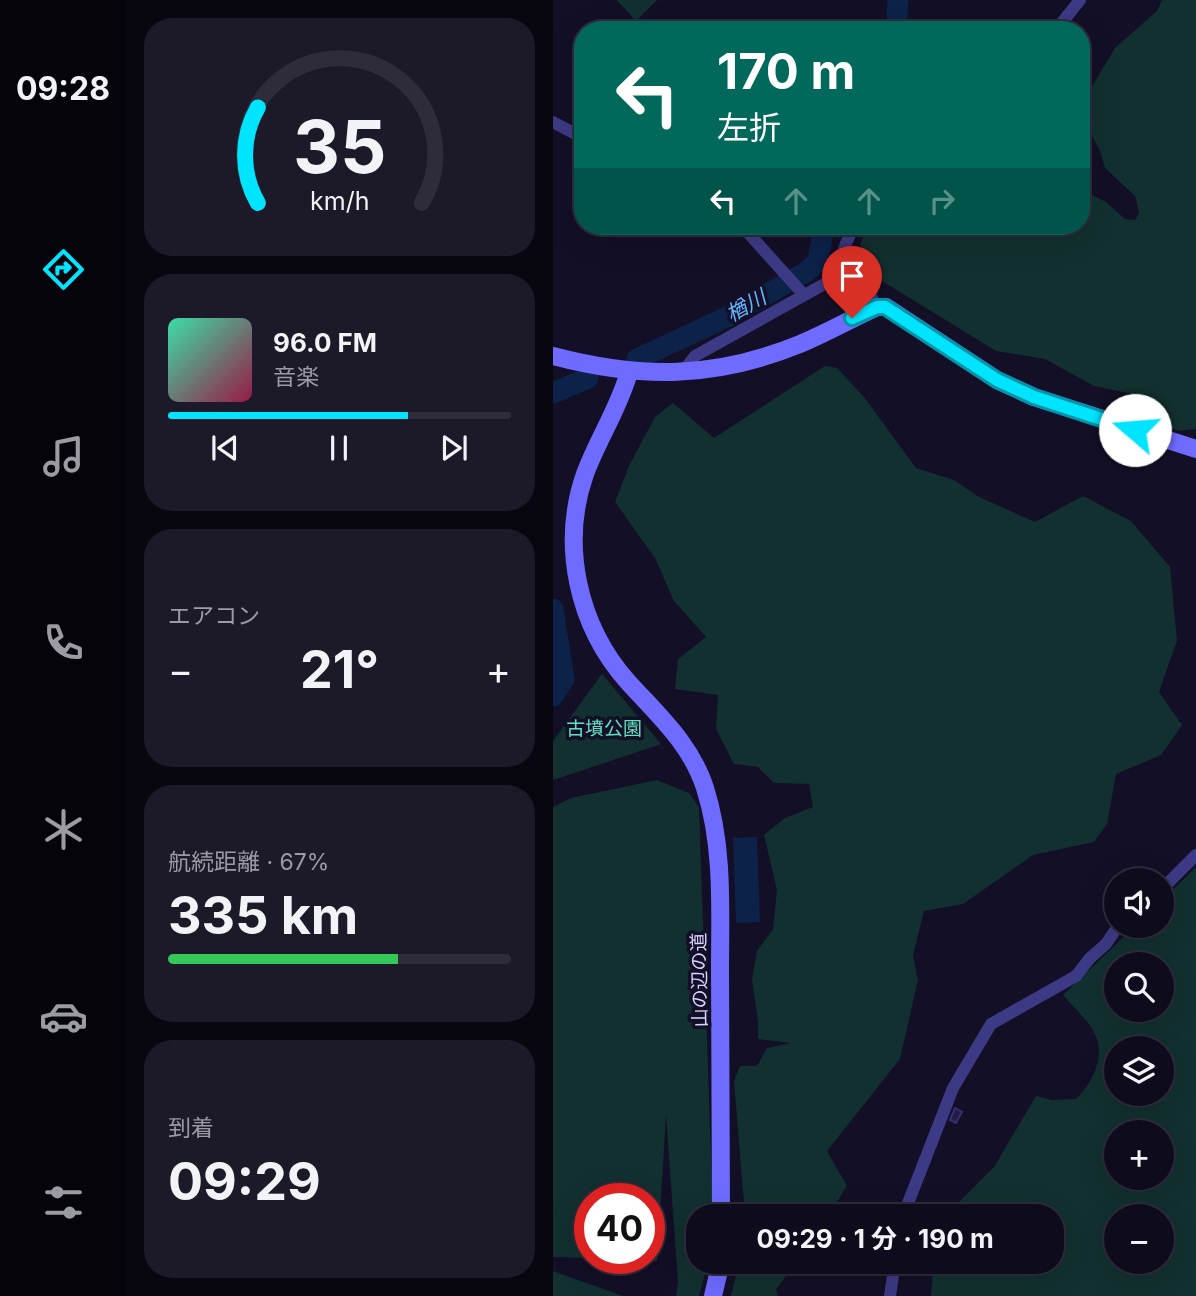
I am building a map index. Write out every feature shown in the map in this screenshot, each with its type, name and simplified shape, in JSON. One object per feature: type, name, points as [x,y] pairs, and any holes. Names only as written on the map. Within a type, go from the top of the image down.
[{"type":"street","points":[[1063,21],[1080,0]]},
{"type":"street","points":[[553,122],[574,133]]},
{"type":"street","points":[[750,235],[804,295]]},
{"type":"street","points":[[850,235],[841,255],[846,272],[871,295],[877,307]]},
{"type":"street","points":[[682,373],[695,356],[846,272]]},
{"type":"street","points":[[553,356],[629,372],[682,373],[726,368],[776,354],[877,307],[885,307],[900,314],[997,380],[1034,397],[1196,449]]},
{"type":"street","name":"山の辺の道","points":[[629,372],[623,393],[585,475],[577,506],[573,540],[577,582],[586,615],[603,651],[628,682],[660,714],[686,749],[705,787],[718,848],[721,1204]]},
{"type":"street","points":[[1174,877],[1196,855]]},
{"type":"street","points":[[908,1204],[953,1088],[991,1024],[1076,976],[1110,938]]},
{"type":"street","points":[[713,1296],[718,1274]]},
{"type":"street","points":[[890,1296],[893,1274]]},
{"type":"green space","points":[[617,0],[657,0],[636,21]]},
{"type":"green space","points":[[1162,0],[1196,0],[1196,429],[1178,431],[1163,425],[1150,403],[1143,399],[1094,386],[1045,359],[996,351],[869,273],[860,254],[865,235],[1090,235],[1090,194],[1106,202],[1125,219],[1135,220],[1139,213],[1135,196],[1105,168],[1090,132],[1090,90],[1115,48],[1157,11]]},
{"type":"green space","points":[[825,366],[837,368],[864,397],[916,468],[954,480],[979,497],[1035,522],[1083,496],[1131,521],[1170,567],[1177,641],[1159,692],[1182,725],[1161,755],[1116,774],[1107,824],[1094,842],[1033,855],[963,904],[924,911],[913,955],[918,980],[900,1059],[827,1151],[847,1186],[836,1204],[744,1204],[734,1081],[740,1066],[757,1066],[767,1048],[791,1043],[758,1039],[752,979],[757,951],[773,929],[777,890],[764,835],[785,818],[813,807],[809,784],[774,783],[758,767],[734,764],[716,729],[718,695],[675,689],[678,659],[706,637],[674,601],[655,558],[615,502],[629,466],[655,417],[673,403],[714,438]]},
{"type":"green space","name":"古墳公園","points":[[602,674],[661,744],[553,780],[553,741]]},
{"type":"green space","points":[[657,780],[689,793],[699,807],[713,1204],[686,1204],[686,1274],[705,1274],[699,1296],[676,1296],[678,1282],[666,1115],[662,1183],[574,1183],[574,1258],[553,1257],[553,807],[571,798]]},
{"type":"green space","points":[[1196,867],[1196,1296],[931,1296],[933,1274],[1064,1274],[1064,1204],[957,1204],[994,1167],[1036,1096],[1052,1100],[1076,1099],[1092,1077],[1099,1052],[1095,1034],[1063,995],[1104,956],[1104,1022],[1174,1022],[1174,952],[1108,952],[1122,938],[1174,938],[1174,888]]},
{"type":"green space","points":[[553,1271],[623,1296],[553,1296]]},
{"type":"green space","points":[[736,1274],[788,1274],[776,1289],[778,1296],[731,1296]]},
{"type":"water","points":[[757,837],[760,922],[736,923],[733,838]]},
{"type":"building","points":[[955,1108],[962,1112],[956,1123],[950,1120]]},
{"type":"waterway","name":"楢川","points":[[897,21],[898,0]]},
{"type":"waterway","name":"楢川","points":[[637,359],[727,317],[806,272],[818,261],[822,235]]},
{"type":"waterway","name":"楢川","points":[[553,393],[588,378]]},
{"type":"waterway","name":"楢川","points":[[553,609],[564,679],[553,696]]},
{"type":"route","points":[[852,318],[877,307],[885,307],[900,314],[997,380],[1034,397],[1135,430]]}]
